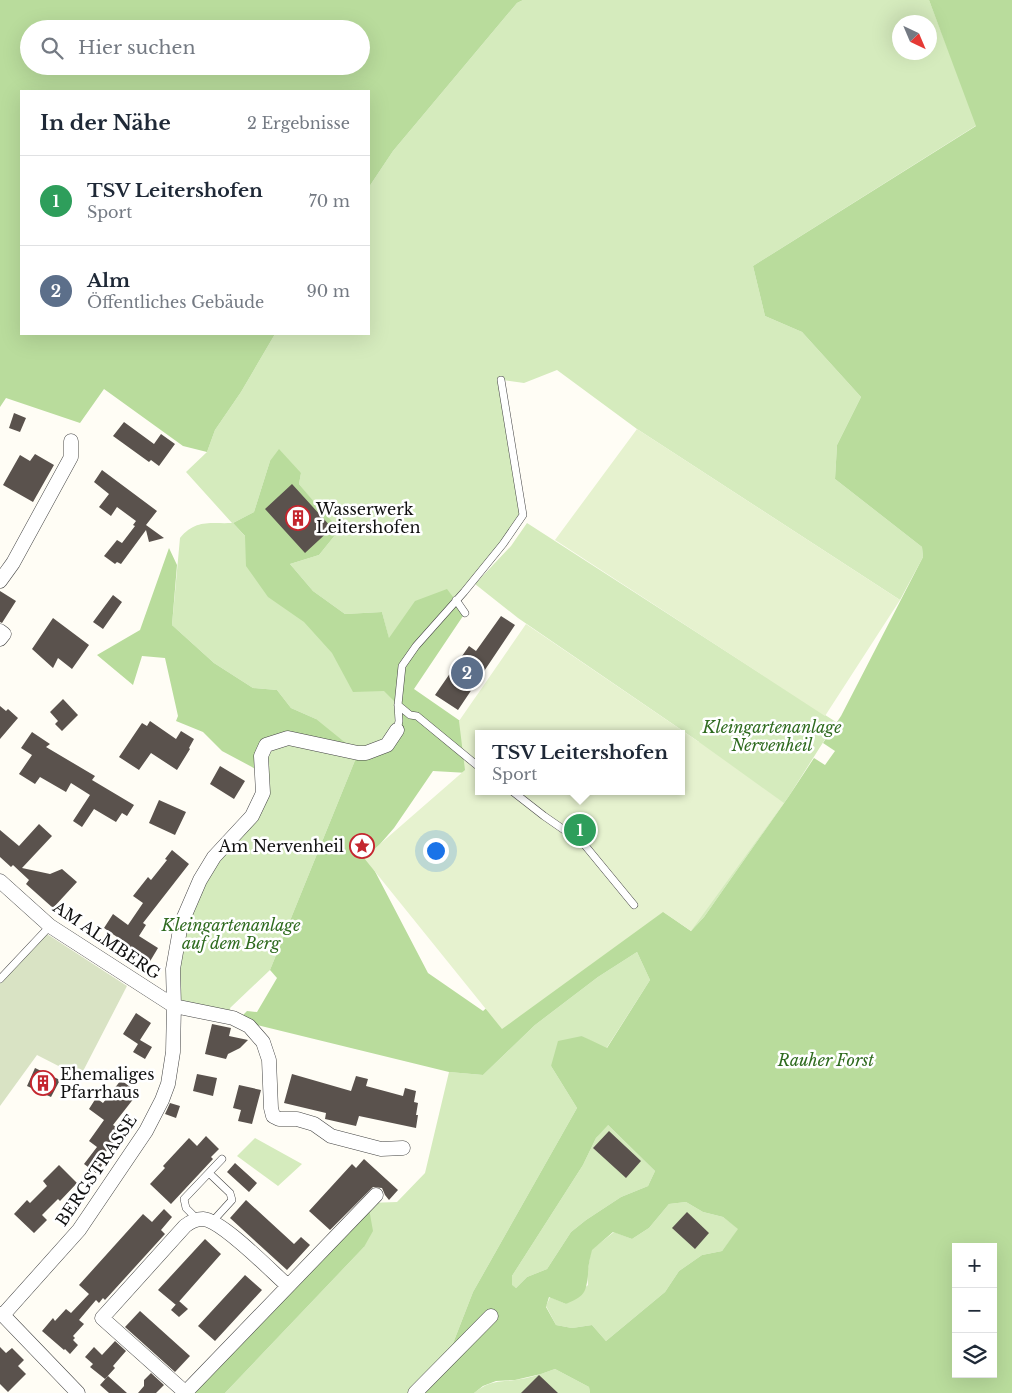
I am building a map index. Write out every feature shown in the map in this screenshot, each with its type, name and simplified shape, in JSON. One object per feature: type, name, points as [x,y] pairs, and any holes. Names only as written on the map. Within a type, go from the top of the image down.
[{"type":"street","points":[[0,581],[13,563],[72,457],[71,441]]},
{"type":"street","name":"BERGSTRASSE","points":[[2,1314],[79,1230],[146,1131],[162,1100],[168,1084],[173,1052],[173,969],[181,924],[200,880],[214,857],[252,816],[263,793],[261,756],[266,745],[288,738],[358,753],[366,753],[387,745],[397,730]]},
{"type":"street","name":"AM ALMBERG","points":[[0,881],[50,926],[174,1006]]},
{"type":"street","points":[[174,1006],[233,1018],[249,1026],[262,1042],[269,1060],[273,1116],[279,1119],[297,1119],[314,1124],[331,1136],[381,1149],[403,1148]]},
{"type":"street","points":[[288,1286],[222,1227],[205,1221],[185,1226],[102,1318],[185,1393],[376,1195]]},
{"type":"street","points":[[2,1314],[78,1393]]},
{"type":"street","points":[[415,1393],[490,1321]]},
{"type":"lane","points":[[397,730],[402,666],[416,646],[504,543],[523,515],[501,380]]},
{"type":"lane","points":[[456,600],[465,613]]},
{"type":"lane","points":[[398,705],[410,715],[417,716],[475,763]]},
{"type":"lane","points":[[517,795],[583,843],[634,905]]},
{"type":"lane","points":[[0,979],[50,926]]},
{"type":"lane","points":[[209,1173],[230,1194],[232,1200],[205,1221],[186,1208],[184,1199],[222,1159]]},
{"type":"green space","points":[[0,0],[523,0],[517,3],[393,151],[370,186],[370,90],[20,90],[20,335],[274,335],[241,392],[215,430],[207,452],[183,446],[104,389],[80,423],[6,398],[0,407]]},
{"type":"green space","name":"Kleingartenanlage auf dem Berg","points":[[523,0],[929,0],[935,15],[892,15],[892,60],[937,60],[937,21],[977,125],[753,266],[765,316],[802,332],[861,397],[837,445],[835,479],[922,547],[923,557],[900,600],[637,429],[557,370],[524,383],[502,380],[523,515],[456,600],[389,639],[382,612],[345,614],[313,591],[290,564],[319,555],[340,529],[320,510],[299,484],[301,473],[270,461],[254,512],[233,523],[398,705],[399,721],[387,745],[358,753],[270,970],[230,1008],[233,1018],[174,1006],[173,969],[200,880],[263,793],[261,756],[316,719],[291,708],[277,690],[253,688],[214,663],[172,625],[180,538],[198,525],[232,523],[186,472],[207,452],[215,430],[241,392],[274,335],[370,335],[370,186],[393,151],[517,3]]},
{"type":"green space","name":"Rauher Forst","points":[[929,0],[1012,0],[1012,1393],[590,1393],[589,1387],[555,1369],[515,1380],[496,1381],[483,1386],[474,1393],[415,1393],[445,1364],[473,1292],[577,1108],[551,1066],[558,1041],[582,1036],[607,1048],[650,980],[637,952],[598,977],[535,1025],[483,1075],[449,1072],[257,1025],[240,1018],[247,1011],[257,1012],[277,978],[270,970],[358,753],[366,753],[397,730],[398,705],[384,691],[353,692],[332,653],[304,622],[268,597],[246,566],[245,536],[233,523],[254,512],[270,461],[279,449],[301,473],[299,484],[340,529],[319,555],[290,564],[313,591],[345,614],[382,612],[389,638],[415,601],[447,589],[465,613],[414,689],[475,731],[475,748],[468,773],[433,771],[394,828],[368,858],[428,973],[483,1011],[592,918],[648,901],[691,931],[704,917],[814,758],[825,765],[835,751],[823,743],[841,716],[923,557],[922,547],[835,479],[837,445],[861,397],[802,332],[765,316],[753,266],[976,126],[937,21],[937,15],[935,15]],"holes":[[[365,836],[373,843],[365,854],[358,855],[356,844]],[[608,1125],[655,1171],[648,1186],[621,1197],[571,1232],[547,1269],[527,1277],[516,1288],[512,1285],[512,1276],[583,1165],[596,1138]],[[686,1202],[703,1212],[723,1217],[738,1229],[722,1251],[702,1255],[679,1271],[665,1292],[606,1341],[592,1325],[572,1328],[556,1325],[546,1307],[549,1297],[566,1304],[583,1294],[592,1250],[613,1232],[632,1239],[649,1228],[669,1204]]]},
{"type":"green space","points":[[637,429],[900,600],[825,716],[555,540]]},
{"type":"green space","name":"Kleingartenanlage Nervenheil","points":[[527,523],[836,722],[789,796],[704,917],[691,931],[681,795],[685,795],[685,780],[699,742],[685,732],[685,730],[681,730],[518,618],[475,584],[511,546]]},
{"type":"green space","points":[[169,548],[177,565],[172,625],[214,663],[253,688],[277,690],[291,708],[316,719],[358,753],[288,738],[266,745],[262,774],[222,751],[203,732],[176,721],[178,716],[165,658],[142,656],[133,685],[97,655],[140,630]]},
{"type":"green space","points":[[526,624],[681,730],[475,730],[475,795],[685,795],[685,732],[784,803],[691,931],[663,912],[502,1029],[364,858],[465,770],[459,721]]},
{"type":"green space","points":[[365,835],[373,843],[365,854],[357,855],[356,844]]},
{"type":"green space","points":[[47,934],[127,986],[80,1077],[37,1055],[0,1106],[0,983]]},
{"type":"green space","points":[[637,952],[650,980],[606,1049],[582,1036],[551,1066],[577,1108],[473,1292],[445,1364],[415,1393],[225,1393],[364,1247],[368,1203],[397,1202],[425,1173],[449,1072],[483,1075],[535,1025],[598,977]]},
{"type":"green space","points":[[607,1124],[655,1171],[648,1186],[621,1197],[586,1220],[571,1232],[547,1269],[527,1277],[516,1288],[512,1286],[512,1276],[583,1165],[596,1138]]},
{"type":"green space","points":[[255,1138],[302,1164],[278,1186],[237,1156]]},
{"type":"green space","points":[[686,1202],[703,1212],[723,1217],[739,1229],[722,1251],[702,1255],[679,1271],[665,1292],[606,1341],[592,1325],[572,1328],[556,1325],[546,1306],[550,1297],[566,1304],[588,1285],[587,1275],[591,1250],[614,1232],[632,1239],[649,1228],[669,1204]]},
{"type":"green space","points":[[368,1203],[373,1231],[364,1247],[225,1393],[185,1393]]},
{"type":"green space","points":[[555,1369],[589,1387],[590,1393],[474,1393],[484,1386],[493,1383],[525,1378]]},
{"type":"building","points":[[14,413],[26,418],[20,432],[9,428]]},
{"type":"building","points":[[124,422],[154,444],[161,434],[175,444],[159,466],[151,460],[149,462],[113,436]]},
{"type":"building","points":[[35,454],[54,465],[33,502],[3,485],[20,455],[30,461]]},
{"type":"building","points":[[102,470],[157,511],[146,525],[164,538],[149,542],[146,530],[121,564],[117,562],[115,564],[104,556],[117,540],[122,543],[135,526],[133,525],[136,521],[117,507],[111,516],[99,507],[109,494],[94,482]]},
{"type":"building","name":"Wasserwerk Leitershofen","points":[[292,484],[332,528],[305,553],[265,509]]},
{"type":"building","points":[[0,591],[16,601],[2,623],[0,622]]},
{"type":"building","points":[[113,595],[122,602],[103,629],[93,622]]},
{"type":"building","points":[[501,616],[515,625],[458,710],[435,695],[469,646],[476,651]]},
{"type":"building","points":[[53,618],[89,645],[72,669],[58,658],[53,668],[32,649]]},
{"type":"building","points":[[63,699],[78,715],[62,731],[55,724],[58,721],[50,712]]},
{"type":"building","points":[[0,706],[6,711],[8,709],[18,718],[0,739]]},
{"type":"building","points":[[150,721],[176,739],[181,731],[194,739],[177,770],[151,753],[139,770],[119,757],[142,723],[147,726]]},
{"type":"building","points":[[32,732],[50,744],[46,747],[95,776],[92,780],[134,805],[127,816],[122,813],[116,822],[94,809],[82,827],[73,821],[90,795],[71,783],[66,792],[40,777],[35,784],[19,774],[32,755],[21,748]]},
{"type":"building","points":[[220,766],[245,781],[234,799],[210,784]]},
{"type":"building","points":[[159,800],[186,812],[175,835],[149,823]]},
{"type":"building","points":[[39,824],[52,836],[22,868],[50,874],[62,869],[77,882],[53,908],[26,884],[29,880],[13,865],[11,867],[0,857],[0,830],[19,846]]},
{"type":"building","points":[[172,850],[189,864],[143,923],[146,925],[139,936],[158,948],[149,963],[118,942],[120,939],[104,928],[113,914],[128,925],[143,903],[133,896],[148,877],[151,880],[167,860],[165,859]]},
{"type":"building","points":[[136,1013],[151,1023],[140,1040],[152,1047],[145,1059],[133,1052],[138,1044],[123,1034]]},
{"type":"building","points":[[212,1024],[231,1028],[229,1036],[248,1040],[240,1048],[228,1054],[226,1059],[205,1054]]},
{"type":"building","name":"Ehemaliges Pfarrhaus","points":[[35,1068],[60,1080],[51,1097],[27,1086]]},
{"type":"building","points":[[197,1074],[217,1078],[213,1096],[193,1091]]},
{"type":"building","points":[[292,1074],[351,1091],[356,1076],[368,1079],[366,1086],[403,1096],[405,1088],[416,1091],[414,1102],[418,1103],[416,1115],[418,1115],[416,1128],[359,1116],[356,1126],[325,1119],[326,1113],[284,1103]]},
{"type":"building","points":[[121,1080],[138,1093],[113,1125],[122,1131],[105,1153],[109,1156],[96,1173],[84,1164],[97,1147],[89,1141],[104,1120],[89,1109],[96,1098],[103,1103]]},
{"type":"building","points":[[239,1085],[261,1090],[252,1124],[238,1121],[241,1110],[233,1108]]},
{"type":"building","points":[[170,1103],[180,1106],[176,1118],[165,1114]]},
{"type":"building","points":[[609,1131],[641,1161],[626,1178],[593,1148]]},
{"type":"building","points":[[206,1136],[219,1149],[211,1157],[213,1159],[171,1204],[150,1184],[165,1168],[163,1166],[189,1138],[197,1146]]},
{"type":"building","points":[[364,1159],[398,1190],[389,1200],[382,1188],[373,1187],[330,1230],[309,1211],[352,1164],[356,1168]]},
{"type":"building","points":[[235,1163],[257,1183],[249,1192],[227,1172]]},
{"type":"building","points":[[59,1165],[77,1183],[60,1201],[58,1199],[42,1215],[47,1220],[34,1233],[14,1214],[27,1200],[30,1203],[47,1186],[43,1181]]},
{"type":"building","points":[[246,1200],[294,1244],[301,1237],[310,1245],[287,1270],[230,1218]]},
{"type":"building","points":[[164,1209],[172,1217],[161,1230],[165,1234],[105,1300],[103,1298],[99,1303],[96,1300],[79,1320],[84,1324],[73,1336],[75,1338],[73,1340],[78,1345],[70,1354],[64,1350],[42,1331],[53,1318],[55,1321],[66,1309],[71,1313],[89,1294],[79,1285],[143,1214],[152,1222]]},
{"type":"building","points":[[687,1212],[709,1233],[695,1249],[672,1228]]},
{"type":"building","points":[[205,1239],[221,1254],[176,1305],[158,1290]]},
{"type":"building","points":[[245,1275],[262,1290],[215,1341],[198,1326]]},
{"type":"building","points":[[179,1301],[188,1309],[179,1317],[171,1310]]},
{"type":"building","points":[[140,1311],[190,1356],[175,1372],[125,1327]]},
{"type":"building","points":[[115,1341],[126,1351],[105,1379],[90,1367],[93,1364],[85,1357],[94,1347],[102,1355]]},
{"type":"building","points":[[0,1347],[6,1353],[12,1348],[24,1360],[18,1366],[26,1374],[8,1392],[0,1384]]},
{"type":"building","points":[[151,1373],[164,1385],[156,1393],[138,1393],[144,1386],[144,1380]]},
{"type":"building","points":[[539,1375],[558,1393],[521,1393]]},
{"type":"building","points":[[108,1376],[127,1393],[109,1393],[100,1385]]},
{"type":"place","name":"Wasserwerk Leitershofen","points":[[298,518]]},
{"type":"place","name":"Alm","points":[[467,673]]},
{"type":"place","name":"TSV Leitershofen","points":[[580,830]]},
{"type":"place","name":"Am Nervenheil","points":[[362,846]]},
{"type":"place","name":"Ehemaliges Pfarrhaus","points":[[43,1083]]}]
